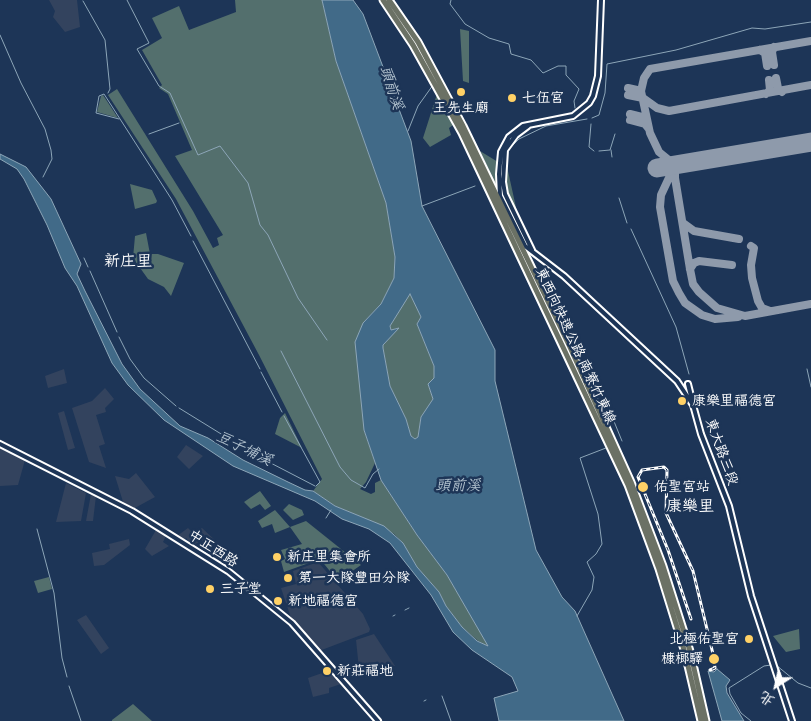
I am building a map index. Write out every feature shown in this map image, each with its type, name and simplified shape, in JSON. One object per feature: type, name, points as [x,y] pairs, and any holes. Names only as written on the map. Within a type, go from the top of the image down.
[{"type":"highway","name":"東西向快速公路 南寮竹東線","points":[[383,0],[415,43]]},
{"type":"highway","name":"東西向快速公路 南寮竹東線","points":[[389,0],[415,43],[466,137],[569,345],[631,482],[663,566],[687,642],[706,721]]},
{"type":"highway","name":"東西向快速公路 南寮竹東線","points":[[466,137],[628,485],[659,569],[686,653],[701,721]]},
{"type":"main road","name":"東大路三段","points":[[601,0],[598,76],[589,103],[574,116],[529,125],[514,132],[504,145],[500,160],[500,196],[525,246],[592,301],[677,380],[693,404],[701,434],[729,506],[751,596],[792,721]]},
{"type":"main road","points":[[688,384],[693,404]]},
{"type":"main road","name":"中正西路","points":[[0,444],[132,511],[228,571],[292,624],[378,721]]},
{"type":"shaded area","points":[[49,0],[77,0],[80,27],[65,32],[53,17],[55,11]]},
{"type":"shaded area","points":[[64,369],[67,383],[48,388],[45,376]]},
{"type":"shaded area","points":[[105,388],[114,399],[105,408],[106,412],[96,415],[105,444],[99,446],[106,468],[89,462],[72,408],[92,401]]},
{"type":"shaded area","points":[[64,411],[75,448],[68,450],[58,413]]},
{"type":"shaded area","points":[[186,445],[203,456],[189,469],[177,457]]},
{"type":"shaded area","points":[[0,447],[25,460],[18,485],[0,486]]},
{"type":"shaded area","points":[[136,473],[155,497],[133,509],[124,505],[115,476],[129,479]]},
{"type":"shaded area","points":[[66,483],[86,493],[81,521],[56,522]]},
{"type":"shaded area","points":[[91,494],[96,496],[93,521],[86,521]]},
{"type":"shaded area","points":[[188,528],[193,533],[202,528],[219,544],[209,549],[202,541],[193,545],[186,538],[183,540],[177,536]]},
{"type":"shaded area","points":[[156,530],[166,536],[163,542],[169,546],[152,556],[145,549]]},
{"type":"shaded area","points":[[129,539],[130,545],[104,565],[94,566],[92,553],[110,549],[109,544]]},
{"type":"shaded area","points":[[318,562],[363,614],[370,629],[369,632],[319,651],[293,624],[281,588],[296,584],[293,571]]},
{"type":"shaded area","points":[[86,615],[109,648],[101,654],[77,620]]},
{"type":"shaded area","points":[[374,634],[395,666],[359,669],[356,640]]},
{"type":"shaded area","points":[[325,672],[331,674],[341,684],[329,688],[329,693],[313,697],[308,678]]},
{"type":"green space","points":[[235,0],[322,0],[336,61],[386,203],[395,257],[394,278],[381,304],[363,323],[364,430],[375,463],[366,482],[360,489],[371,494],[375,492],[375,483],[381,480],[417,535],[447,575],[489,647],[478,641],[462,627],[446,606],[439,592],[417,567],[403,543],[394,534],[376,523],[335,506],[313,491],[322,479],[259,355],[176,199],[108,95],[117,89],[193,211],[213,248],[219,245],[217,238],[223,235],[175,156],[192,150],[168,94],[159,88],[162,85],[142,50],[162,38],[152,18],[179,6],[189,30],[236,12]]},
{"type":"green space","points":[[460,29],[469,31],[469,83],[463,81]]},
{"type":"green space","points":[[437,94],[453,125],[449,128],[451,135],[430,147],[423,138]]},
{"type":"green space","points":[[103,95],[118,118],[97,112],[101,96]]},
{"type":"green space","points":[[480,151],[498,162],[499,191]]},
{"type":"green space","points":[[506,162],[519,221],[506,189]]},
{"type":"green space","points":[[130,184],[152,190],[157,201],[156,203],[135,209]]},
{"type":"green space","points":[[146,233],[150,254],[158,254],[184,263],[171,296],[164,287],[148,279],[133,258],[135,236]]},
{"type":"green space","points":[[410,293],[421,317],[417,324],[434,366],[435,378],[428,384],[433,399],[421,417],[418,437],[415,439],[411,436],[406,419],[390,386],[383,348],[383,345],[398,328],[391,330],[390,326]]},
{"type":"green space","points":[[285,413],[302,448],[275,434],[280,418]]},
{"type":"green space","points":[[260,491],[271,506],[265,510],[260,504],[251,509],[244,502]]},
{"type":"green space","points":[[289,504],[302,510],[304,515],[293,520],[283,510]]},
{"type":"green space","points":[[275,510],[290,527],[275,533],[272,524],[262,528],[258,521]]},
{"type":"green space","points":[[306,521],[361,565],[338,581],[320,559],[284,572],[281,561],[285,559],[281,550],[302,544],[290,527]]},
{"type":"green space","points":[[49,577],[52,589],[38,593],[34,581]]},
{"type":"green space","points":[[799,629],[800,649],[786,652],[773,636]]},
{"type":"green space","points":[[133,704],[152,721],[112,721],[112,720]]},
{"type":"water","name":"頭前溪","points":[[322,0],[353,0],[363,14],[411,141],[422,206],[495,350],[495,381],[536,550],[562,597],[575,611],[624,721],[499,721],[494,698],[518,691],[512,677],[472,650],[453,632],[431,595],[390,543],[369,529],[342,519],[315,501],[233,466],[164,420],[128,385],[112,363],[77,286],[65,268],[47,225],[24,179],[17,169],[0,159],[0,154],[26,167],[51,199],[81,264],[77,274],[122,364],[140,389],[180,426],[208,438],[243,460],[288,482],[305,490],[313,491],[335,506],[384,526],[403,543],[417,567],[439,592],[446,606],[462,627],[477,641],[488,646],[447,575],[417,535],[381,480],[364,430],[355,342],[363,323],[381,304],[394,278],[395,257],[386,203],[336,61]],"holes":[[[410,294],[421,317],[417,324],[434,366],[434,378],[428,384],[433,399],[421,417],[418,437],[415,439],[411,436],[406,419],[390,386],[383,345],[399,328],[391,330],[390,326]]]},
{"type":"water","points":[[717,669],[730,680],[726,686],[727,693],[744,721],[722,721],[708,671],[714,672]]},
{"type":"waterway","points":[[127,0],[149,43],[137,49],[159,86],[170,93],[198,155],[220,146],[248,183],[260,225],[268,235],[298,298],[327,340]]},
{"type":"waterway","points":[[451,0],[450,4],[465,24],[489,38],[509,44],[511,54],[531,60],[543,73],[558,66],[566,66],[566,75],[579,89],[574,101],[575,108]]},
{"type":"waterway","points":[[83,1],[105,40],[110,89],[108,93]]},
{"type":"waterway","points":[[592,118],[599,115],[605,93],[607,64],[676,50],[752,28],[765,29],[811,22]]},
{"type":"waterway","points":[[0,35],[21,83],[45,129],[52,159],[43,177]]},
{"type":"waterway","points":[[408,131],[418,106],[433,85]]},
{"type":"waterway","points":[[119,119],[96,113],[99,96],[104,94],[172,200],[191,236]]},
{"type":"waterway","points":[[512,146],[519,139],[546,126],[587,119]]},
{"type":"waterway","points":[[149,134],[179,123]]},
{"type":"waterway","points":[[591,124],[589,147],[594,151]]},
{"type":"waterway","points":[[599,151],[610,150],[615,134]]},
{"type":"waterway","points":[[611,150],[612,157]]},
{"type":"waterway","points":[[422,206],[475,186]]},
{"type":"waterway","points":[[619,198],[627,223]]},
{"type":"waterway","points":[[631,229],[676,327],[689,374]]},
{"type":"waterway","points":[[193,241],[260,369]]},
{"type":"waterway","points":[[84,258],[88,267]]},
{"type":"waterway","points":[[90,271],[117,332]]},
{"type":"waterway","points":[[119,337],[130,359],[144,378],[176,406]]},
{"type":"waterway","points":[[281,351],[340,467],[351,480],[365,488],[373,474],[379,469]]},
{"type":"waterway","points":[[807,369],[811,387]]},
{"type":"waterway","points":[[593,370],[622,441]]},
{"type":"waterway","points":[[261,372],[282,412]]},
{"type":"waterway","name":"豆子埔溪","points":[[179,408],[239,445]]},
{"type":"waterway","points":[[284,416],[320,482],[316,486]]},
{"type":"waterway","name":"豆子埔溪","points":[[243,447],[259,457]]},
{"type":"waterway","points":[[577,616],[592,590],[594,577],[587,562],[596,554],[602,544],[598,514],[580,458],[606,448]]},
{"type":"waterway","name":"豆子埔溪","points":[[263,459],[315,486]]},
{"type":"waterway","points":[[326,518],[331,510]]},
{"type":"waterway","points":[[37,529],[54,593],[62,658],[67,677]]},
{"type":"waterway","points":[[405,610],[409,608]]},
{"type":"waterway","points":[[751,721],[741,713],[730,694],[729,688],[764,666],[771,665]]},
{"type":"waterway","points":[[776,665],[798,683],[811,688]]},
{"type":"waterway","points":[[69,686],[81,721]]},
{"type":"waterway","points":[[442,696],[451,721]]},
{"type":"taxiway","points":[[675,165],[659,152],[650,133],[641,91],[644,78],[650,69],[811,41]]},
{"type":"taxiway","points":[[774,47],[772,52],[774,65]]},
{"type":"taxiway","points":[[760,50],[765,53],[767,66]]},
{"type":"taxiway","points":[[776,78],[778,88],[782,92]]},
{"type":"taxiway","points":[[766,94],[770,90],[769,80]]},
{"type":"taxiway","points":[[628,88],[637,90],[643,98],[657,108],[669,111],[811,85]]},
{"type":"taxiway","points":[[628,95],[643,98]]},
{"type":"taxiway","points":[[630,114],[642,117],[647,121]]},
{"type":"taxiway","points":[[630,120],[645,124],[649,129]]},
{"type":"taxiway","points":[[675,165],[675,178],[690,269],[693,284],[699,292],[717,308],[745,316],[811,304]]},
{"type":"taxiway","points":[[674,167],[661,195],[660,207],[673,281],[685,303],[702,315],[715,319],[738,317]]},
{"type":"taxiway","points":[[683,223],[694,231],[739,239]]},
{"type":"taxiway","points":[[751,246],[754,248],[751,265],[752,278],[758,301],[762,308],[770,311]]},
{"type":"taxiway","points":[[690,269],[694,263],[699,261],[732,265]]},
{"type":"runway","points":[[657,168],[811,142]]},
{"type":"railway","points":[[691,619],[668,550],[638,477],[642,470],[664,467],[667,470],[666,513],[693,571],[713,654],[715,668],[710,670]]},
{"type":"place","name":"王先生廟","points":[[461,92]]},
{"type":"place","name":"七伍宮","points":[[512,98]]},
{"type":"place","name":"康樂里福德宮","points":[[682,401]]},
{"type":"place","name":"佑聖宫站","points":[[643,487]]},
{"type":"place","name":"新庄里集會所","points":[[277,557]]},
{"type":"place","name":"第一大隊豐田分隊","points":[[288,578]]},
{"type":"place","name":"三子堂","points":[[210,589]]},
{"type":"place","name":"新地福德宮","points":[[278,601]]},
{"type":"place","name":"北極佑聖宮","points":[[749,639]]},
{"type":"place","name":"槺榔驛","points":[[714,659]]},
{"type":"place","name":"新莊福地","points":[[327,671]]},
{"type":"district","name":"新庄里","points":[[128,262]]},
{"type":"district","name":"康樂里","points":[[690,507]]}]
